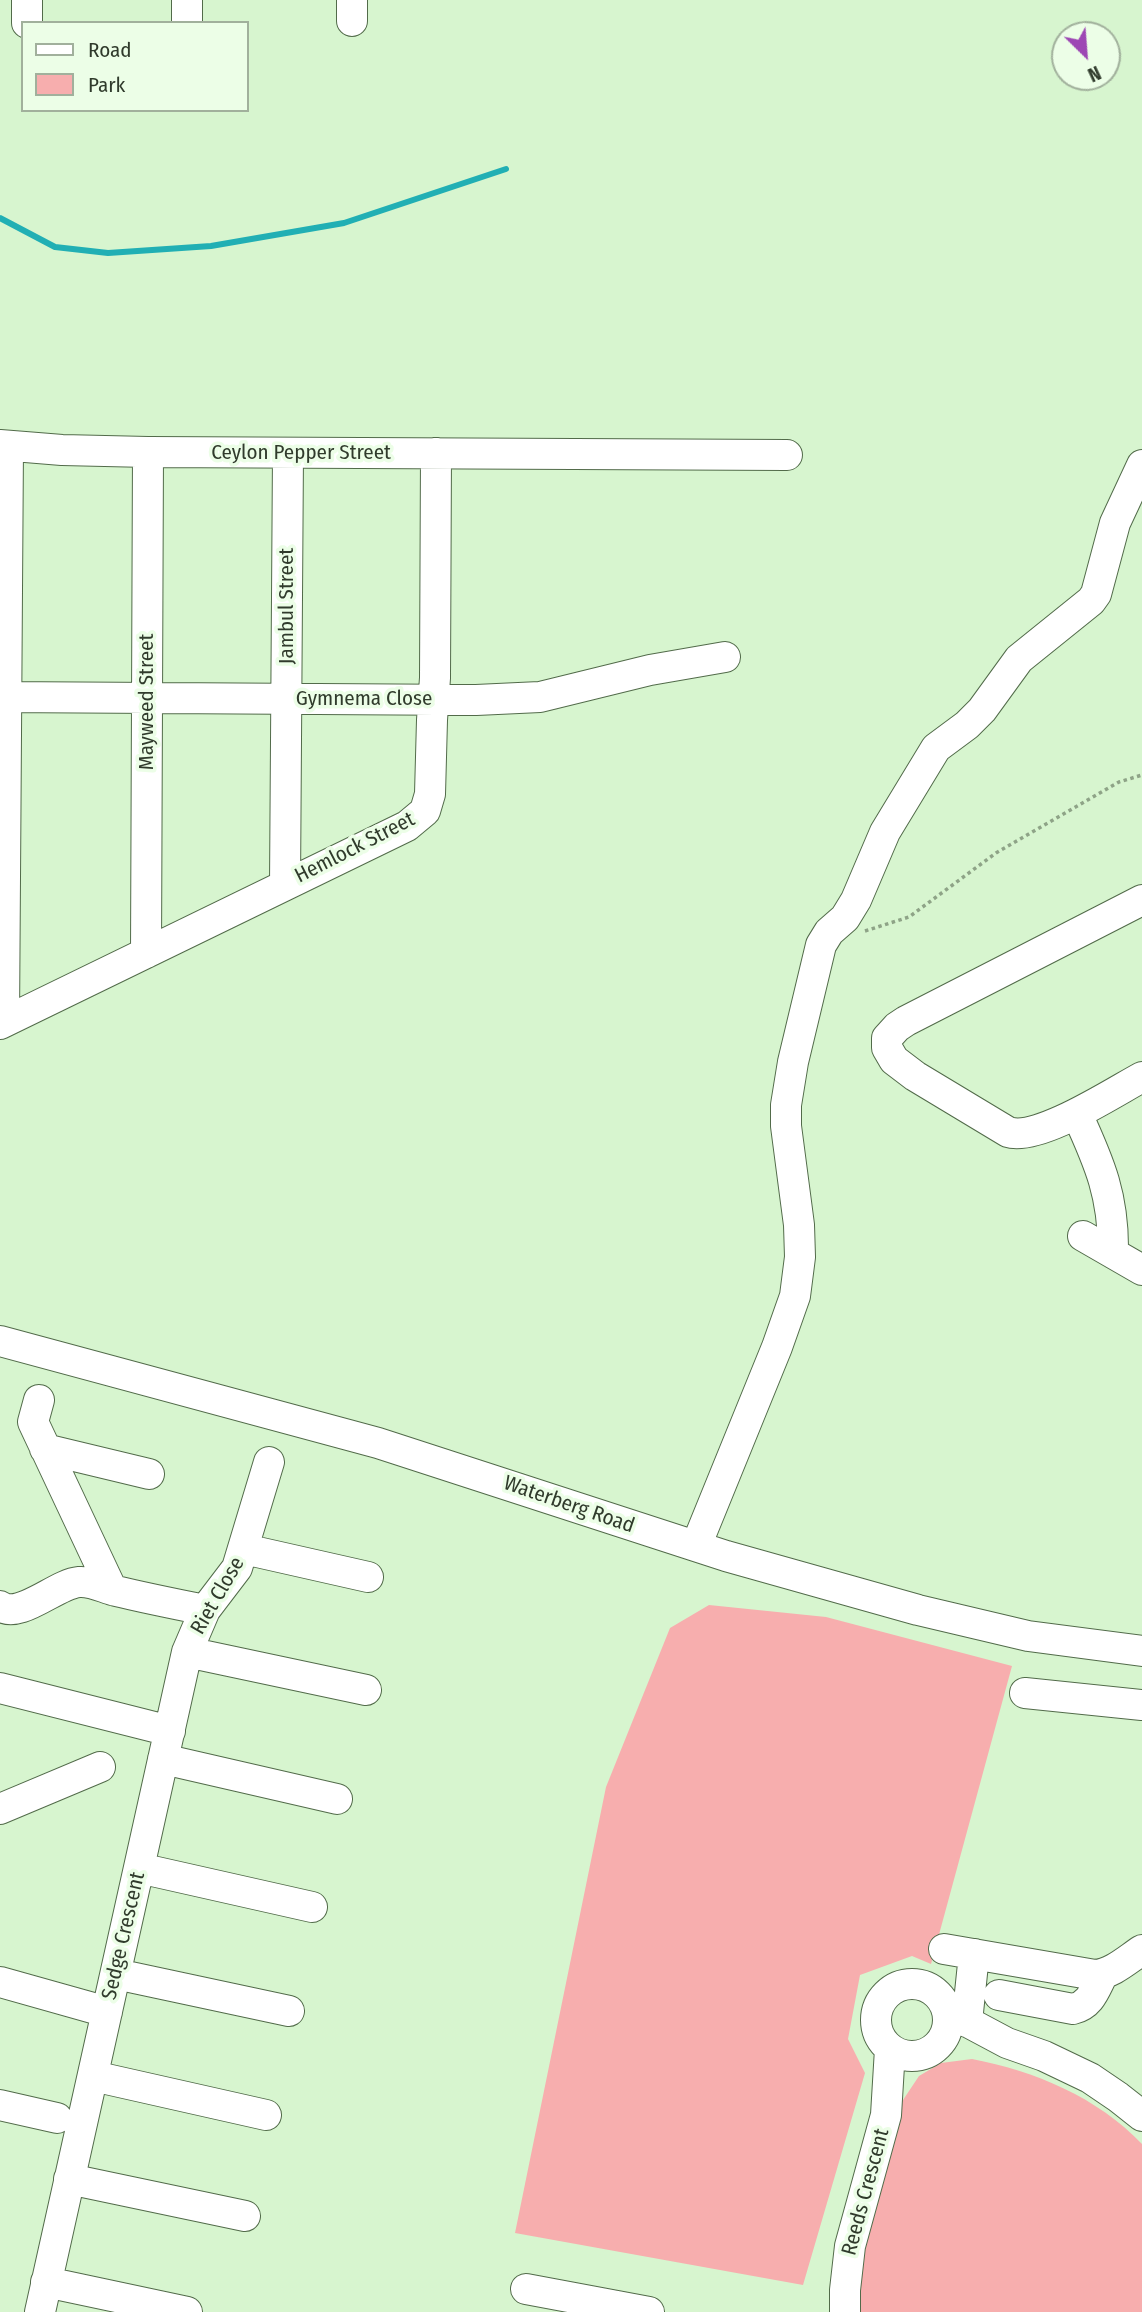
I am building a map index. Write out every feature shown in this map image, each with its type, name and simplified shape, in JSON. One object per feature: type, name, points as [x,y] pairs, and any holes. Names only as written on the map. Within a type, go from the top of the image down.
[{"type":"street","points":[[27,0],[27,21]]},
{"type":"street","points":[[187,0],[187,21]]},
{"type":"street","points":[[2,1023],[4,445]]},
{"type":"street","name":"Ceylon Pepper Street","points":[[4,445],[62,450],[148,452],[787,455]]},
{"type":"street","name":"Mayweed Street","points":[[146,953],[148,452]]},
{"type":"street","name":"Jambul Street","points":[[285,885],[288,453]]},
{"type":"street","name":"Hemlock Street","points":[[2,1023],[407,826],[425,811],[430,794],[435,700],[436,453]]},
{"type":"street","points":[[696,1546],[795,1296],[800,1257],[799,1225],[788,1144],[786,1105],[793,1062],[821,946],[829,932],[845,918],[885,832],[936,748],[982,710],[1019,659],[1091,601],[1096,594],[1115,523],[1142,465]]},
{"type":"street","name":"Gymnema Close","points":[[3,697],[435,700],[540,697],[650,670],[724,657]]},
{"type":"street","points":[[1142,900],[906,1021],[887,1038],[887,1048],[894,1060],[915,1076],[1015,1135],[1077,1114],[1142,1077]]},
{"type":"street","points":[[1077,1114],[1102,1172],[1110,1199],[1113,1253]]},
{"type":"street","points":[[1083,1236],[1142,1270]]},
{"type":"street","name":"Waterberg Road","points":[[0,1341],[378,1443],[696,1546],[974,1624],[1062,1642],[1142,1651]]},
{"type":"street","points":[[39,1400],[33,1422],[112,1590]]},
{"type":"street","points":[[45,1449],[149,1474]]},
{"type":"street","name":"Riet Close","points":[[166,1745],[187,1652],[205,1610],[237,1568],[269,1462]]},
{"type":"street","points":[[244,1549],[368,1577]]},
{"type":"street","points":[[0,1606],[16,1609],[74,1583],[89,1583],[205,1610]]},
{"type":"street","points":[[187,1652],[366,1690]]},
{"type":"street","points":[[0,1688],[166,1745],[337,1799]]},
{"type":"street","points":[[1025,1693],[1142,1705]]},
{"type":"street","name":"Sedge Crescent","points":[[40,2312],[166,1745]]},
{"type":"street","points":[[0,1809],[100,1768]]},
{"type":"street","points":[[139,1868],[312,1908]]},
{"type":"street","points":[[944,1949],[1103,1975]]},
{"type":"street","points":[[999,1995],[1073,2009],[1089,2002],[1103,1975],[1142,1950]]},
{"type":"street","points":[[988,1956],[999,1995],[1002,2040]]},
{"type":"street","points":[[930,2049],[945,2034],[948,2023],[957,2016],[988,1956]]},
{"type":"street","points":[[116,1974],[289,2011]]},
{"type":"street","points":[[0,1982],[107,2012]]},
{"type":"street","points":[[1002,2040],[904,2055],[890,2049],[877,2032],[876,2011],[887,1993],[896,1987],[906,1984],[927,1987],[957,2016],[1002,2040],[1077,2071],[1139,2106]]},
{"type":"street","name":"Reeds Crescent","points":[[845,2312],[850,2246],[886,2115],[890,2049]]},
{"type":"street","name":"Reeds Crescent","points":[[886,2115],[930,2049]]},
{"type":"street","points":[[93,2076],[266,2115]]},
{"type":"street","points":[[0,2105],[57,2118]]},
{"type":"street","points":[[69,2179],[245,2216]]},
{"type":"street","points":[[46,2282],[187,2312]]},
{"type":"street","points":[[526,2289],[649,2312]]},
{"type":"path","points":[[859,933],[909,917],[996,853],[1119,782],[1142,775]]},
{"type":"green space","points":[[709,1605],[826,1617],[1012,1666],[931,1964],[912,1956],[860,1975],[848,2039],[865,2073],[803,2285],[515,2233],[606,1787],[670,1628]]},
{"type":"green space","points":[[972,2059],[1019,2071],[1064,2088],[1105,2113],[1142,2144],[1142,2312],[858,2312],[865,2237],[895,2112],[919,2076],[941,2063]]},
{"type":"waterway","points":[[0,218],[55,247],[108,253],[211,246],[344,223],[506,169]]}]
